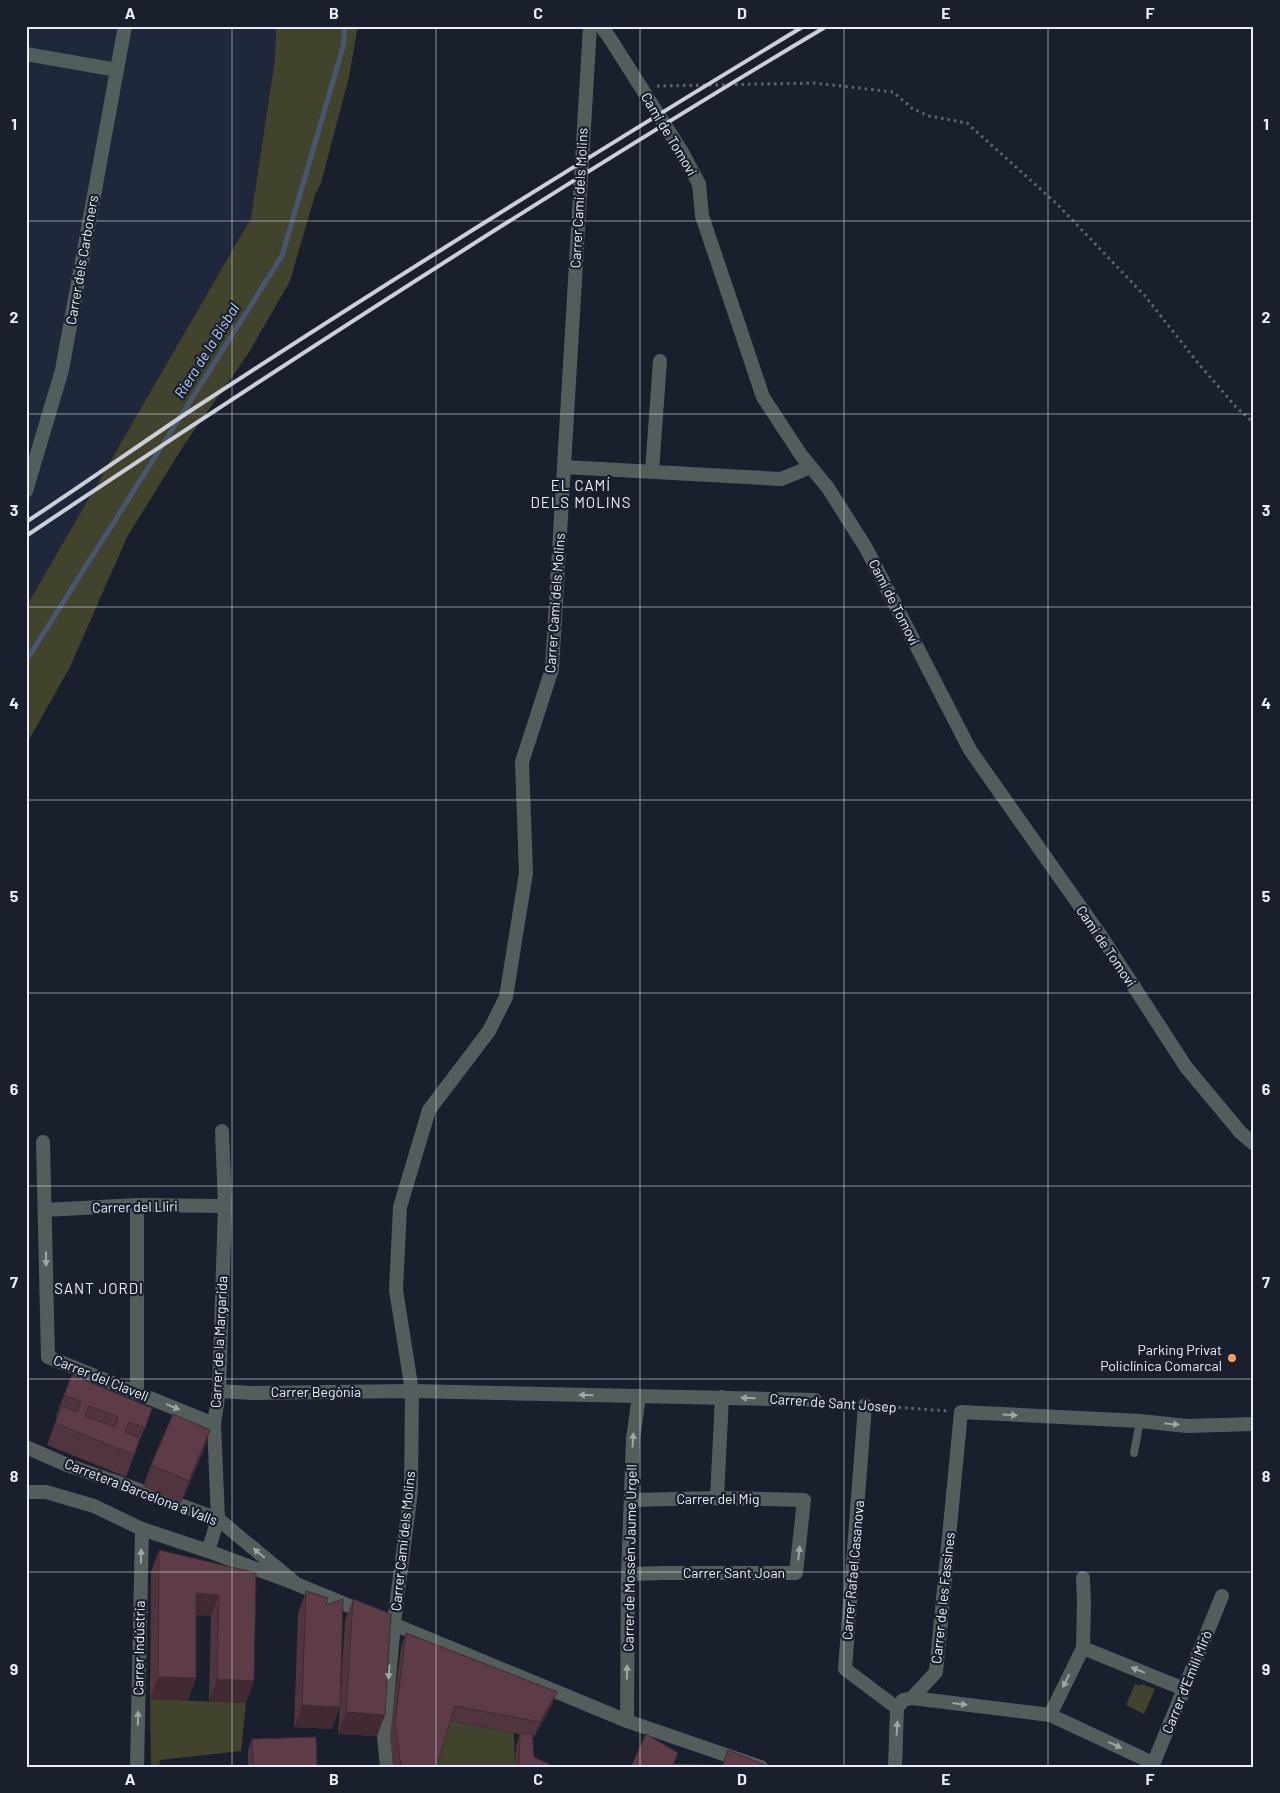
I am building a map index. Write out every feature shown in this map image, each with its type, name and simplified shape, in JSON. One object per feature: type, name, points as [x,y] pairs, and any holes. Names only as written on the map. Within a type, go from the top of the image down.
[{"type":"street","name":"Carrer dels Carboners","points":[[26,491],[62,370],[125,26]]},
{"type":"street","name":"Carrer Camí dels Molins","points":[[387,1767],[384,1736],[394,1623],[411,1491],[412,1392],[396,1290],[400,1206],[429,1110],[489,1031],[506,997],[526,873],[522,762],[552,669],[590,26]]},
{"type":"street","name":"Camí de Tomoví","points":[[601,26],[682,152],[698,184],[702,216],[763,397],[801,455],[828,488],[866,548],[970,750],[1101,936],[1186,1067],[1241,1133],[1254,1144]]},
{"type":"street","points":[[26,54],[117,70]]},
{"type":"street","points":[[652,471],[660,361]]},
{"type":"street","points":[[564,467],[782,479],[812,468]]},
{"type":"street","name":"Carrer de la Margarida","points":[[208,1551],[218,1519],[214,1424],[219,1392],[225,1206],[222,1131]]},
{"type":"street","name":"Carrer del Clavell","points":[[43,1142],[48,1357],[214,1424]]},
{"type":"street","points":[[137,1393],[138,1205]]},
{"type":"street","name":"Carrer del Lliri","points":[[45,1210],[138,1205],[225,1206]]},
{"type":"street","name":"Carrer Begònia","points":[[219,1392],[412,1392]]},
{"type":"street","name":"Carrer de Sant Josep","points":[[412,1392],[815,1400]]},
{"type":"street","name":"Carrer de Mossèn Jaume Urgell","points":[[627,1721],[628,1574],[633,1439],[639,1396]]},
{"type":"street","points":[[717,1498],[722,1397]]},
{"type":"street","name":"Carrer Rafael Casanova","points":[[865,1405],[845,1669],[898,1708]]},
{"type":"street","points":[[961,1412],[1140,1421],[1187,1426],[1254,1424]]},
{"type":"street","name":"Carrer de les Fassines","points":[[898,1708],[903,1700],[912,1698],[936,1672],[961,1412]]},
{"type":"street","name":"Carretera Barcelona a Valls","points":[[26,1447],[67,1465],[218,1519],[297,1584]]},
{"type":"street","points":[[26,1492],[46,1492],[94,1506],[142,1529],[297,1584],[394,1623],[627,1721],[761,1767]]},
{"type":"street","name":"Carrer del Mig","points":[[632,1500],[717,1498],[804,1500]]},
{"type":"street","name":"Carrer Sant Joan","points":[[628,1574],[796,1574],[804,1500]]},
{"type":"street","name":"Carrer Indústria","points":[[137,1767],[142,1529]]},
{"type":"street","points":[[1050,1715],[1082,1648],[1083,1578]]},
{"type":"street","name":"Carrer d'Emili Mirò","points":[[1153,1765],[1222,1596]]},
{"type":"street","points":[[1082,1648],[1184,1688]]},
{"type":"street","points":[[912,1698],[1050,1715],[1153,1765]]},
{"type":"street","points":[[895,1767],[898,1708]]},
{"type":"lane","points":[[1134,1453],[1140,1421]]},
{"type":"path","points":[[641,87],[814,83],[893,92],[913,109],[929,116],[967,123],[1057,204],[1125,275],[1145,296],[1236,407],[1254,423]]},
{"type":"path","name":"Carrer de Sant Josep","points":[[815,1400],[961,1412]]},
{"type":"shaded area","points":[[26,26],[276,26],[275,59],[251,218],[26,607]]},
{"type":"green space","points":[[276,26],[358,26],[349,77],[321,183],[315,195],[290,281],[248,354],[184,445],[127,537],[70,667],[26,745],[26,607],[251,218],[275,59]]},
{"type":"green space","points":[[1135,1684],[1155,1689],[1144,1714],[1126,1705]]},
{"type":"green space","points":[[150,1699],[246,1703],[241,1751],[160,1760],[159,1767],[151,1767]]},
{"type":"green space","points":[[449,1721],[514,1733],[515,1767],[435,1767]]},
{"type":"green space","points":[[674,1764],[723,1765],[722,1767],[673,1767]]},
{"type":"building","points":[[72,1375],[152,1408],[145,1428],[129,1422],[125,1432],[140,1438],[134,1455],[55,1423],[62,1406],[77,1412],[81,1401],[64,1395]],"holes":[[[89,1406],[118,1417],[115,1427],[85,1416]]]},
{"type":"building","points":[[173,1414],[210,1430],[189,1481],[151,1465]]},
{"type":"building","points":[[159,1550],[256,1573],[254,1681],[217,1679],[219,1595],[196,1593],[196,1678],[158,1677]]},
{"type":"building","points":[[306,1591],[328,1598],[326,1605],[343,1599],[340,1707],[302,1705]]},
{"type":"building","points":[[353,1599],[391,1614],[385,1715],[346,1712]]},
{"type":"building","points":[[406,1633],[557,1692],[540,1722],[455,1706],[436,1767],[401,1767],[395,1721]]},
{"type":"building","points":[[532,1733],[534,1757],[555,1767],[519,1767],[520,1734]]},
{"type":"building","points":[[646,1734],[678,1753],[672,1767],[631,1767]]},
{"type":"building","points":[[316,1737],[317,1767],[253,1767],[252,1739]]},
{"type":"building","points":[[728,1750],[770,1767],[722,1767]]},
{"type":"waterway","name":"Riera de la Bisbal","points":[[26,661],[282,256],[343,47],[345,26]]},
{"type":"railway","points":[[26,522],[187,413],[340,314],[804,26]]},
{"type":"railway","points":[[26,536],[224,405],[523,212],[827,26]]},
{"type":"place","name":"Parking Privat Policlínica Comarcal","points":[[1232,1358]]},
{"type":"district","name":"EL CAMÍ DELS MOLINS","points":[[581,494]]},
{"type":"district","name":"SANT JORDI","points":[[99,1289]]}]
